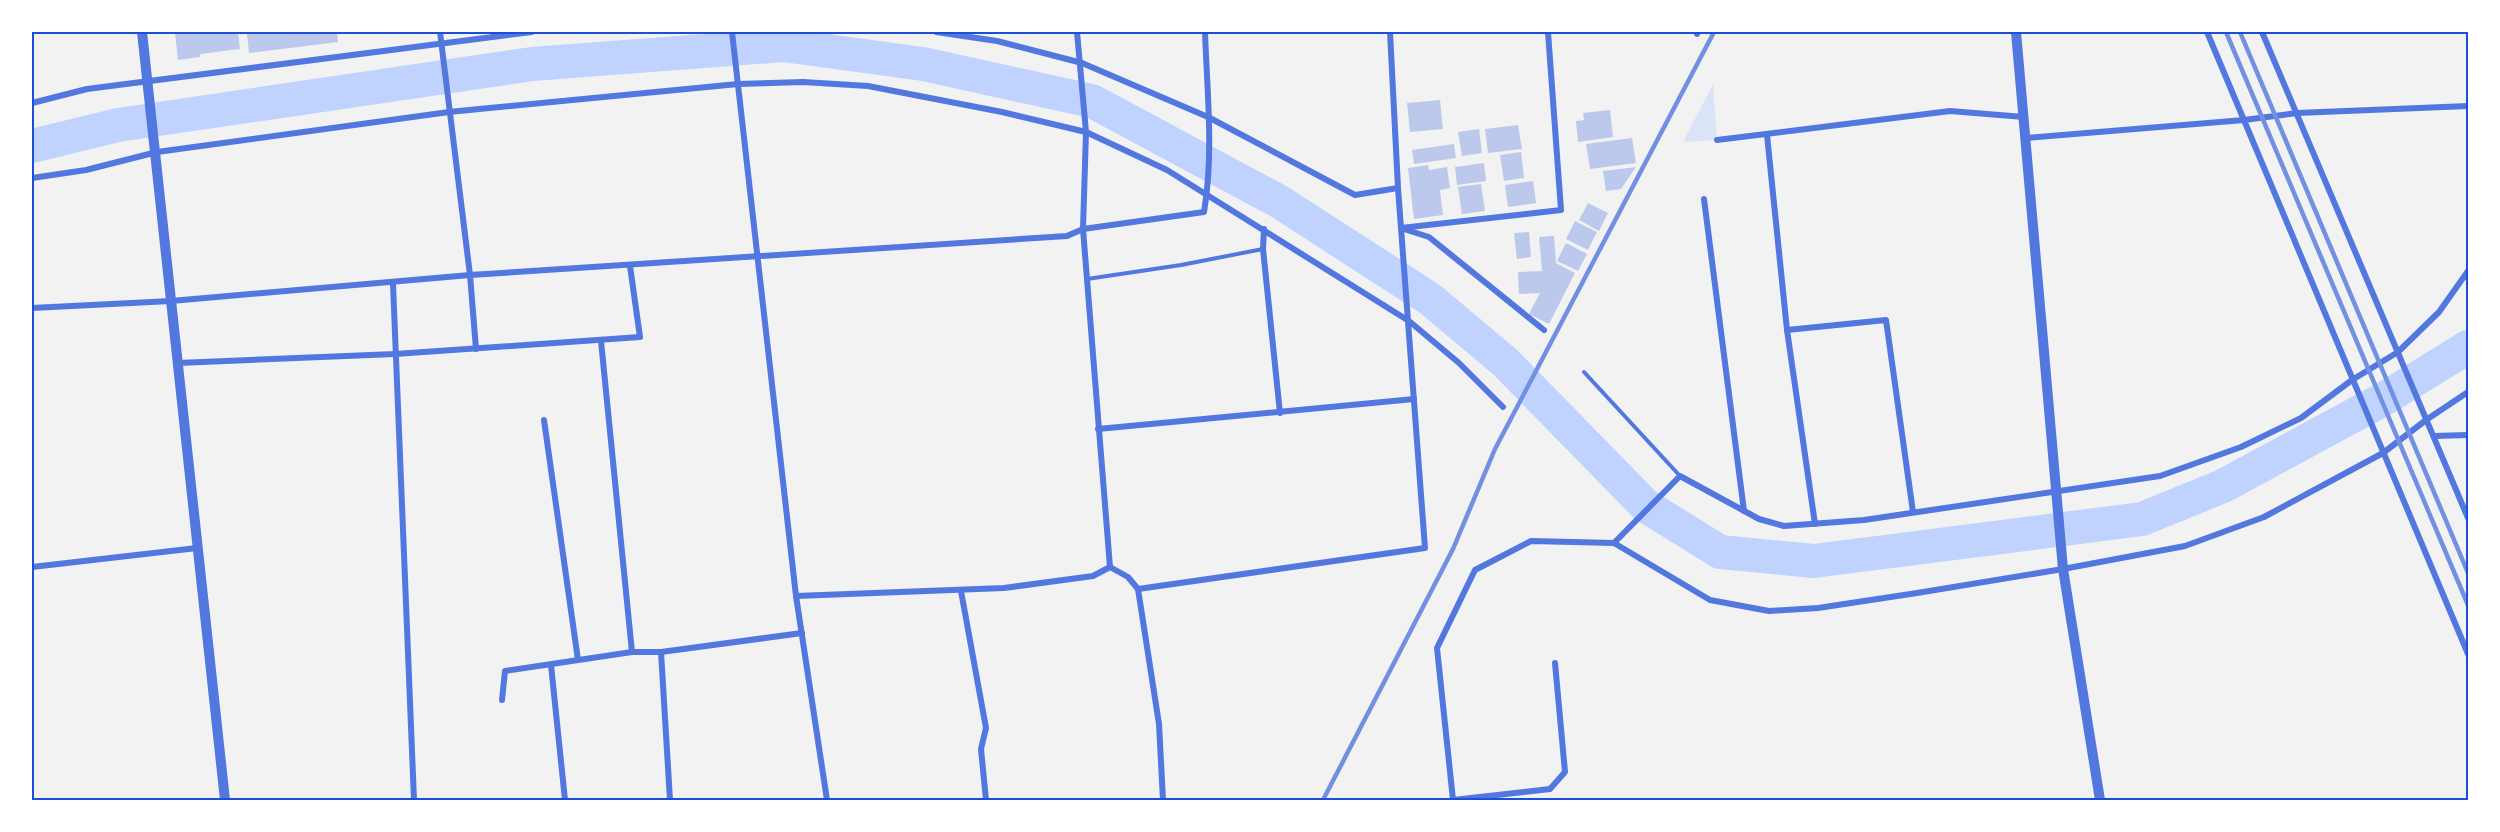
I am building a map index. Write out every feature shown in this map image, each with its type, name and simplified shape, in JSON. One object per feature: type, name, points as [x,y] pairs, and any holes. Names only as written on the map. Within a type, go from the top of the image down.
[{"type":"street","points":[[142,32],[157,152],[225,801]]},
{"type":"street","points":[[440,32],[470,275],[476,349]]},
{"type":"street","points":[[32,103],[87,89],[532,32]]},
{"type":"street","points":[[732,32],[796,596],[826,801]]},
{"type":"street","points":[[936,32],[997,41],[1082,63],[1208,117],[1355,195],[1398,188]]},
{"type":"street","points":[[1077,32],[1082,63],[1086,132],[1083,229],[1110,567]]},
{"type":"street","points":[[32,308],[171,301],[393,284],[470,275],[1067,236],[1083,229],[1204,212],[1207,194],[1208,117],[1205,32]]},
{"type":"street","points":[[1138,589],[1425,548],[1398,188],[1390,32]]},
{"type":"street","points":[[1401,228],[1561,210],[1548,32]]},
{"type":"street","points":[[2016,32],[2063,569],[2100,801]]},
{"type":"street","points":[[2206,32],[2469,654]]},
{"type":"street","points":[[2262,32],[2469,518]]},
{"type":"street","points":[[32,178],[86,170],[157,152],[449,112],[738,84],[803,82],[868,86],[1002,112],[1086,132],[1167,171],[1264,229],[1409,321],[1459,363],[1503,407]]},
{"type":"street","points":[[2024,138],[2244,120],[2297,113],[2469,106]]},
{"type":"street","points":[[1717,140],[1950,111],[2024,117]]},
{"type":"street","points":[[1767,135],[1787,330],[1815,524]]},
{"type":"street","points":[[1704,199],[1743,511]]},
{"type":"street","points":[[1401,228],[1430,237],[1544,330]]},
{"type":"street","points":[[1264,229],[1263,249],[1280,413]]},
{"type":"street","points":[[178,363],[395,354],[640,337],[630,266]]},
{"type":"street","points":[[1614,543],[1680,476],[1743,511],[1784,526],[1913,512],[2160,476],[2241,447],[2301,418],[2352,380],[2398,352],[2439,312],[2469,271]]},
{"type":"street","points":[[393,284],[414,801]]},
{"type":"street","points":[[1787,330],[1886,320],[1913,512]]},
{"type":"street","points":[[601,341],[632,652]]},
{"type":"street","points":[[1555,663],[1565,771],[1550,789],[1453,800],[1437,648],[1476,570],[1531,541],[1614,543],[1710,600],[1768,611],[1818,608],[2063,569],[2185,546],[2264,517],[2383,453],[2426,420],[2469,392]]},
{"type":"street","points":[[1098,429],[1414,399]]},
{"type":"street","points":[[544,420],[578,660]]},
{"type":"street","points":[[2434,436],[2469,435]]},
{"type":"street","points":[[32,567],[197,548]]},
{"type":"street","points":[[796,596],[961,591],[1093,576],[1110,567]]},
{"type":"street","points":[[1110,567],[1128,577],[1138,589],[1159,724],[1163,801]]},
{"type":"street","points":[[961,591],[986,728],[981,749],[986,801]]},
{"type":"street","points":[[502,700],[505,671],[632,652],[661,652],[802,633]]},
{"type":"street","points":[[661,652],[670,801]]},
{"type":"street","points":[[551,665],[565,801]]},
{"type":"lane","points":[[1087,279],[1181,265],[1263,249]]},
{"type":"lane","points":[[1584,372],[1680,476]]},
{"type":"shaded area","points":[[1713,84],[1717,140],[1683,142]]},
{"type":"building","points":[[175,32],[238,32],[240,49],[200,54],[200,57],[178,60]]},
{"type":"building","points":[[337,32],[338,42],[249,53],[247,34]]},
{"type":"building","points":[[1440,100],[1443,129],[1410,132],[1407,103]]},
{"type":"building","points":[[1610,110],[1613,137],[1578,142],[1576,121],[1584,120],[1583,113]]},
{"type":"building","points":[[1518,125],[1522,149],[1488,153],[1485,129]]},
{"type":"building","points":[[1479,129],[1482,153],[1462,156],[1458,132]]},
{"type":"building","points":[[1632,138],[1636,163],[1590,169],[1586,144]]},
{"type":"building","points":[[1454,144],[1456,158],[1414,164],[1412,150]]},
{"type":"building","points":[[1521,152],[1524,178],[1504,181],[1500,155]]},
{"type":"building","points":[[1484,163],[1486,181],[1457,185],[1455,167]]},
{"type":"building","points":[[1428,165],[1429,170],[1447,167],[1450,188],[1440,190],[1443,215],[1414,219],[1408,168]]},
{"type":"building","points":[[1636,167],[1621,189],[1606,191],[1603,171]]},
{"type":"building","points":[[1533,181],[1536,203],[1508,207],[1505,185]]},
{"type":"building","points":[[1481,184],[1485,211],[1462,214],[1458,187]]},
{"type":"building","points":[[1588,203],[1608,213],[1599,231],[1579,220]]},
{"type":"building","points":[[1575,221],[1597,232],[1588,250],[1566,239]]},
{"type":"building","points":[[1529,232],[1531,257],[1517,259],[1514,233]]},
{"type":"building","points":[[1554,236],[1556,263],[1575,273],[1549,324],[1529,314],[1540,293],[1519,294],[1518,272],[1542,271],[1539,237]]},
{"type":"building","points":[[1566,243],[1587,254],[1578,271],[1557,261]]},
{"type":"waterway","points":[[32,146],[118,125],[532,64],[783,45],[923,64],[1092,101],[1280,202],[1430,299],[1505,362],[1646,506],[1720,552],[1814,561],[2142,519],[2223,486],[2382,400],[2468,347]]},
{"type":"railway","points":[[1323,800],[1453,549],[1495,449],[1714,32]]},
{"type":"railway","points":[[2226,32],[2468,605]]},
{"type":"railway","points":[[2240,32],[2468,573]]}]
